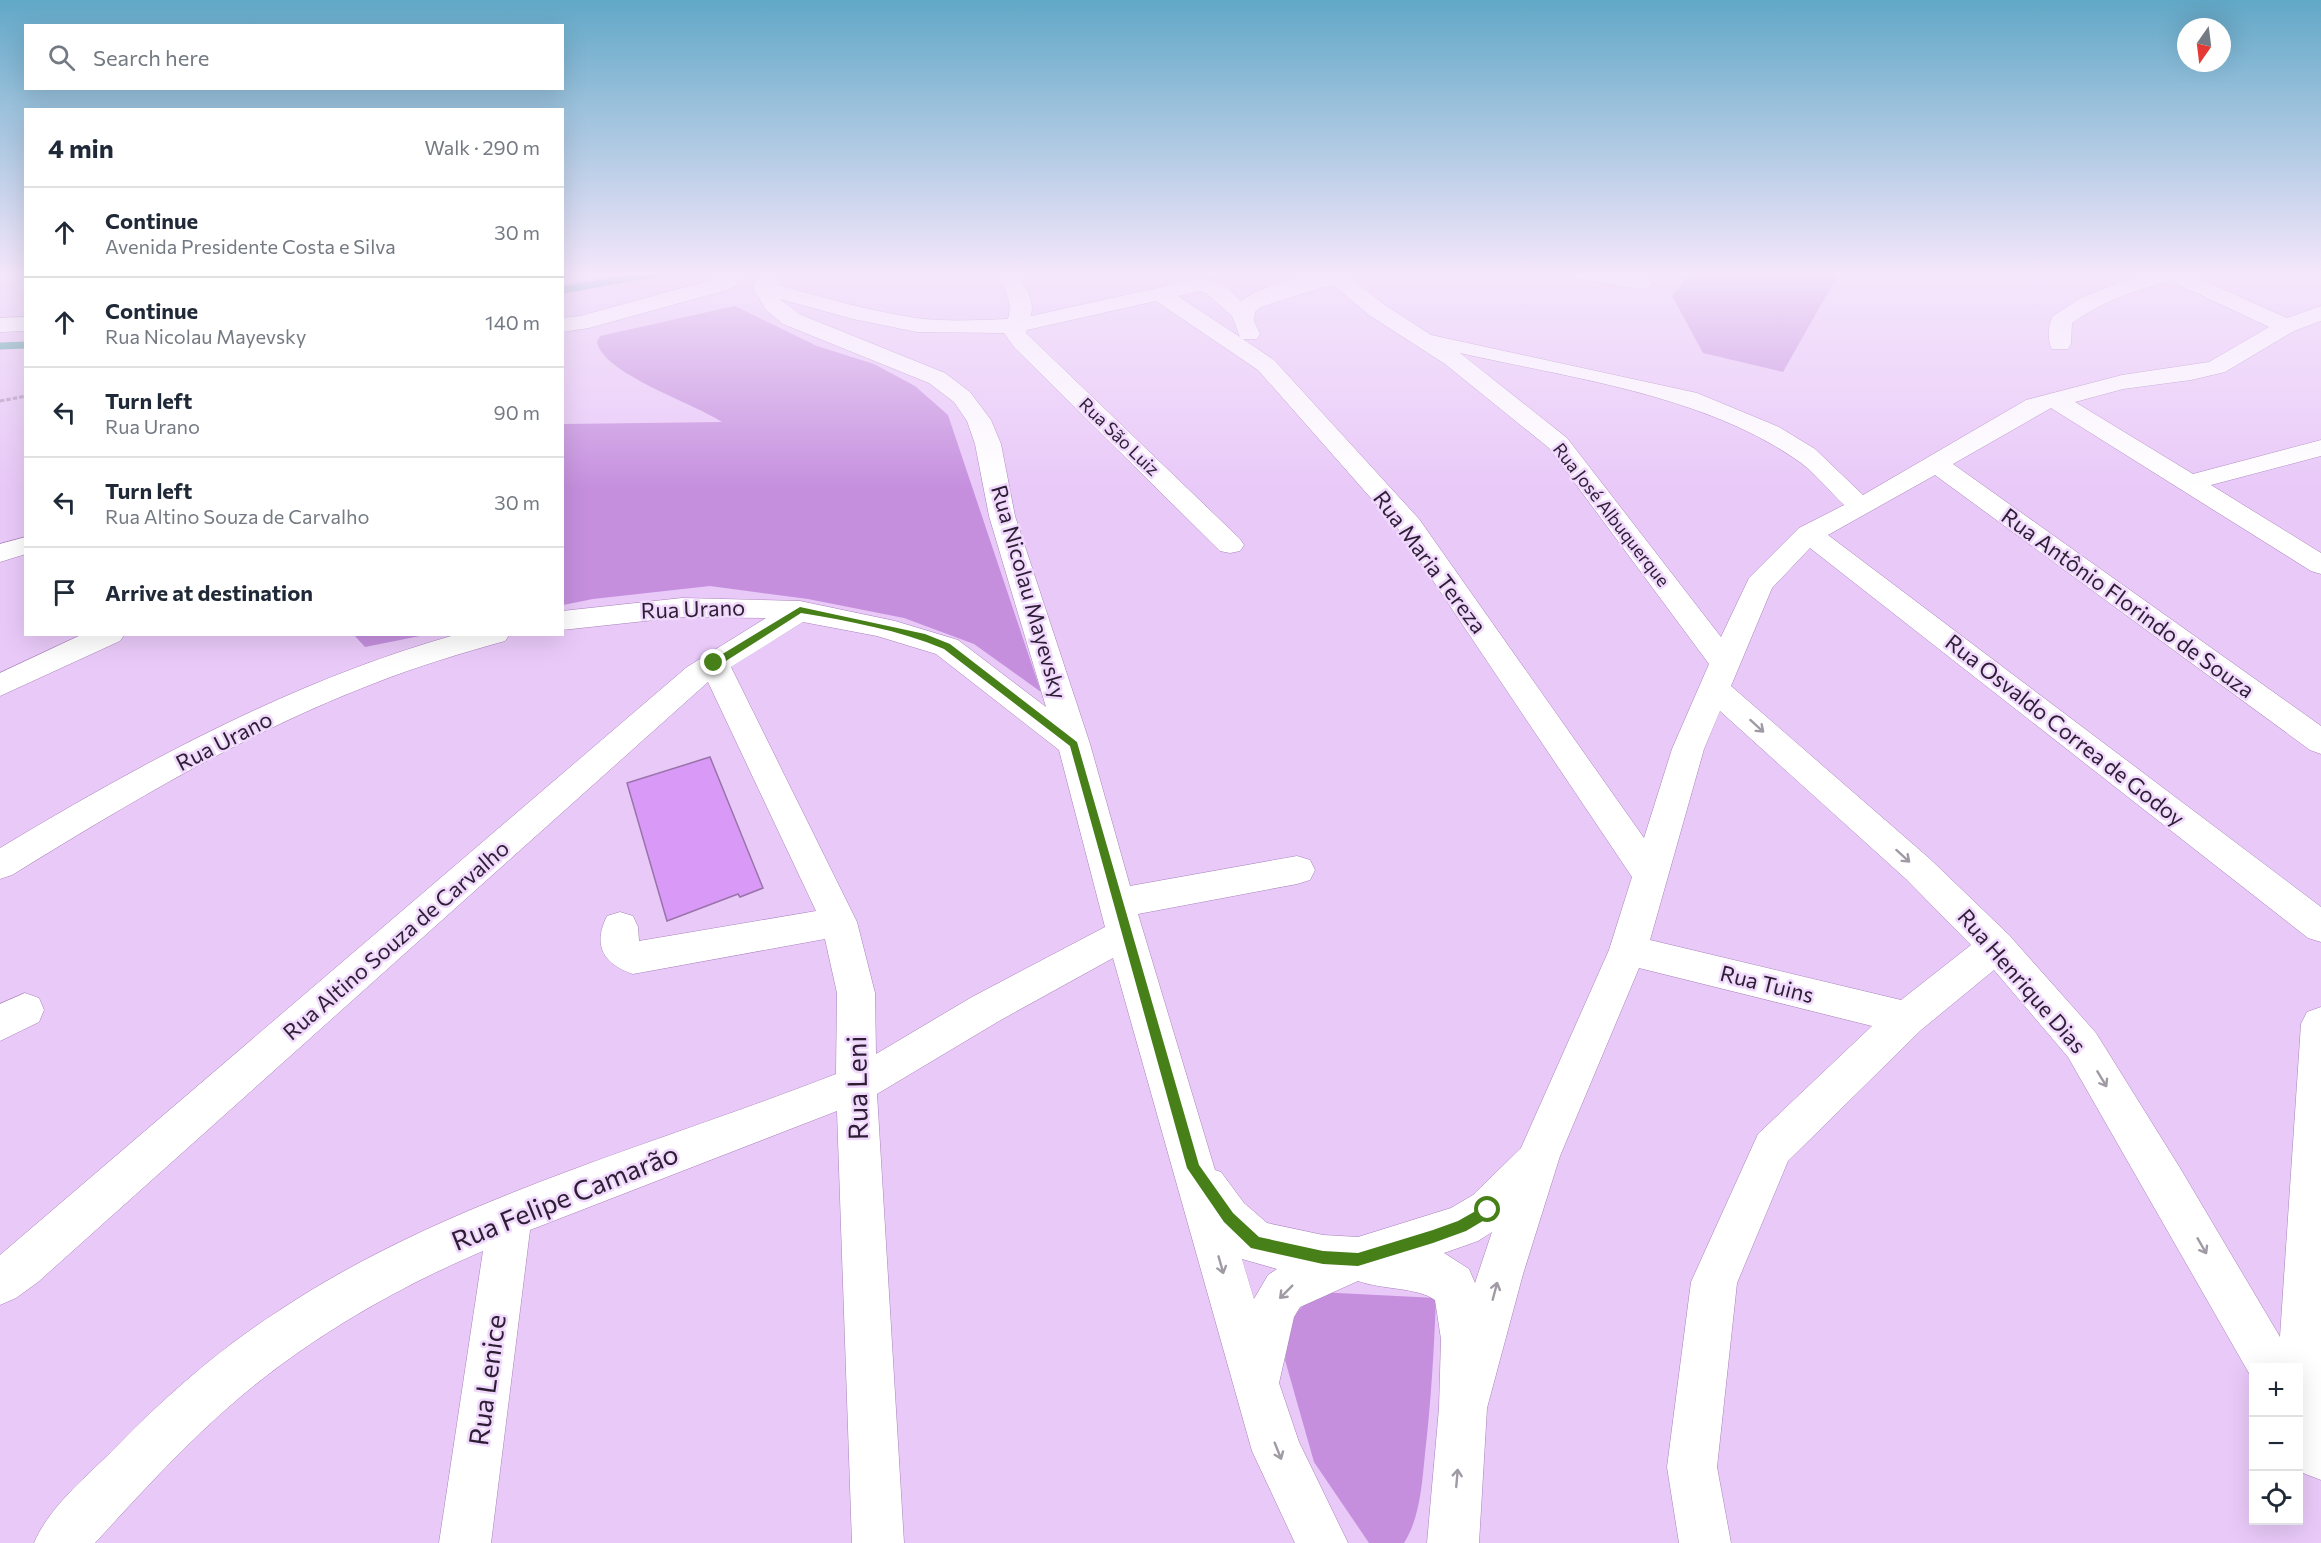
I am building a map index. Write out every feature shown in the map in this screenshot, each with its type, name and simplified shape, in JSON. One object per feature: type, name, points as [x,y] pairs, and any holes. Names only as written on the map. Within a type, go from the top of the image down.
[{"type":"street","name":"Rua Nicolau Mayevsky","points":[[855,345],[937,378],[962,397],[979,420],[988,444],[1002,516],[1074,744],[1121,919],[1256,1385],[1277,1450],[1323,1541]]},
{"type":"street","name":"Rua São Luiz","points":[[1025,345],[1230,544]]},
{"type":"street","name":"Rua Maria Tereza","points":[[1236,345],[1266,365],[1408,525],[1651,876]]},
{"type":"street","points":[[1255,345],[1266,365]]},
{"type":"street","name":"Rua José Albuquerque","points":[[1432,345],[1558,443],[1719,675]]},
{"type":"street","points":[[1453,345],[1689,398],[1770,432],[1806,454],[1861,507]]},
{"type":"street","points":[[1463,1408],[1500,1274],[1539,1156],[1628,950],[1688,749],[1759,584],[1809,534],[1861,507],[2035,405],[2122,382],[2191,373],[2217,367],[2254,345]]},
{"type":"street","points":[[2053,399],[2321,565]]},
{"type":"street","points":[[2190,483],[2321,448]]},
{"type":"street","name":"Rua Antônio Florindo de Souza","points":[[1935,464],[2321,742]]},
{"type":"street","name":"Rua Osvaldo Correa de Godoy","points":[[1809,534],[2321,927]]},
{"type":"street","points":[[0,553],[24,546]]},
{"type":"street","name":"Rua Urano","points":[[564,621],[682,607],[734,605],[800,610],[925,637],[947,646],[1074,744]]},
{"type":"street","name":"Rua Altino Souza de Carvalho","points":[[0,1282],[22,1266],[368,965],[668,700],[714,663],[800,610]]},
{"type":"street","points":[[0,685],[106,636]]},
{"type":"street","name":"Rua Urano","points":[[0,865],[123,793],[258,722],[354,680],[454,644],[487,636]]},
{"type":"street","name":"Rua Leni","points":[[714,663],[839,922],[856,993],[856,1084],[879,1543]]},
{"type":"street","name":"Rua Henrique Dias","points":[[1719,675],[1996,946],[2082,1045],[2165,1182],[2269,1363]]},
{"type":"street","name":"Rua Felipe Camarão","points":[[60,1543],[151,1446],[224,1379],[307,1320],[404,1264],[510,1217],[856,1084],[986,1009],[1121,919],[1297,870]]},
{"type":"street","points":[[620,927],[620,949],[633,958],[839,922]]},
{"type":"street","points":[[1705,1543],[1692,1467],[1714,1282],[1773,1148],[1907,1018],[1996,946]]},
{"type":"street","name":"Rua Tuins","points":[[1628,950],[1907,1018]]},
{"type":"street","points":[[2306,1428],[2321,1024]]},
{"type":"street","points":[[1256,1385],[1273,1309],[1284,1291],[1297,1283],[1358,1259],[1462,1226],[1488,1210],[1539,1156]]},
{"type":"street","name":"Rua Nicolau Mayevsky","points":[[1193,1168],[1228,1218],[1256,1243],[1323,1257],[1358,1259]]},
{"type":"street","name":"Rua Lenice","points":[[465,1543],[510,1217]]},
{"type":"street","points":[[1358,1259],[1378,1266],[1432,1271],[1453,1285],[1461,1308],[1464,1339],[1463,1408],[1451,1541]]},
{"type":"path","points":[[0,401],[24,396]]},
{"type":"shaded area","points":[[599,345],[815,345],[874,364],[915,386],[948,415],[1041,692],[974,644],[904,618],[808,599],[710,586],[593,599],[564,605],[564,424],[722,422],[651,387],[615,365],[603,354]]},
{"type":"shaded area","points":[[1699,345],[1798,345],[1783,372],[1703,353]]},
{"type":"shaded area","points":[[355,636],[420,636],[365,647]]},
{"type":"shaded area","points":[[1318,1292],[1436,1298],[1431,1396],[1421,1488],[1414,1523],[1404,1543],[1369,1543],[1314,1462],[1285,1360],[1292,1316]]},
{"type":"building","points":[[710,757],[763,888],[740,897],[738,894],[667,921],[627,783]]},
{"type":"waterway","points":[[0,346],[24,345]]},
{"type":"route","points":[[714,663],[800,610],[838,616],[925,637],[947,646],[1074,744],[1125,934],[1193,1168],[1228,1218],[1256,1243],[1323,1257],[1358,1259],[1433,1237],[1462,1226],[1488,1210]]}]
